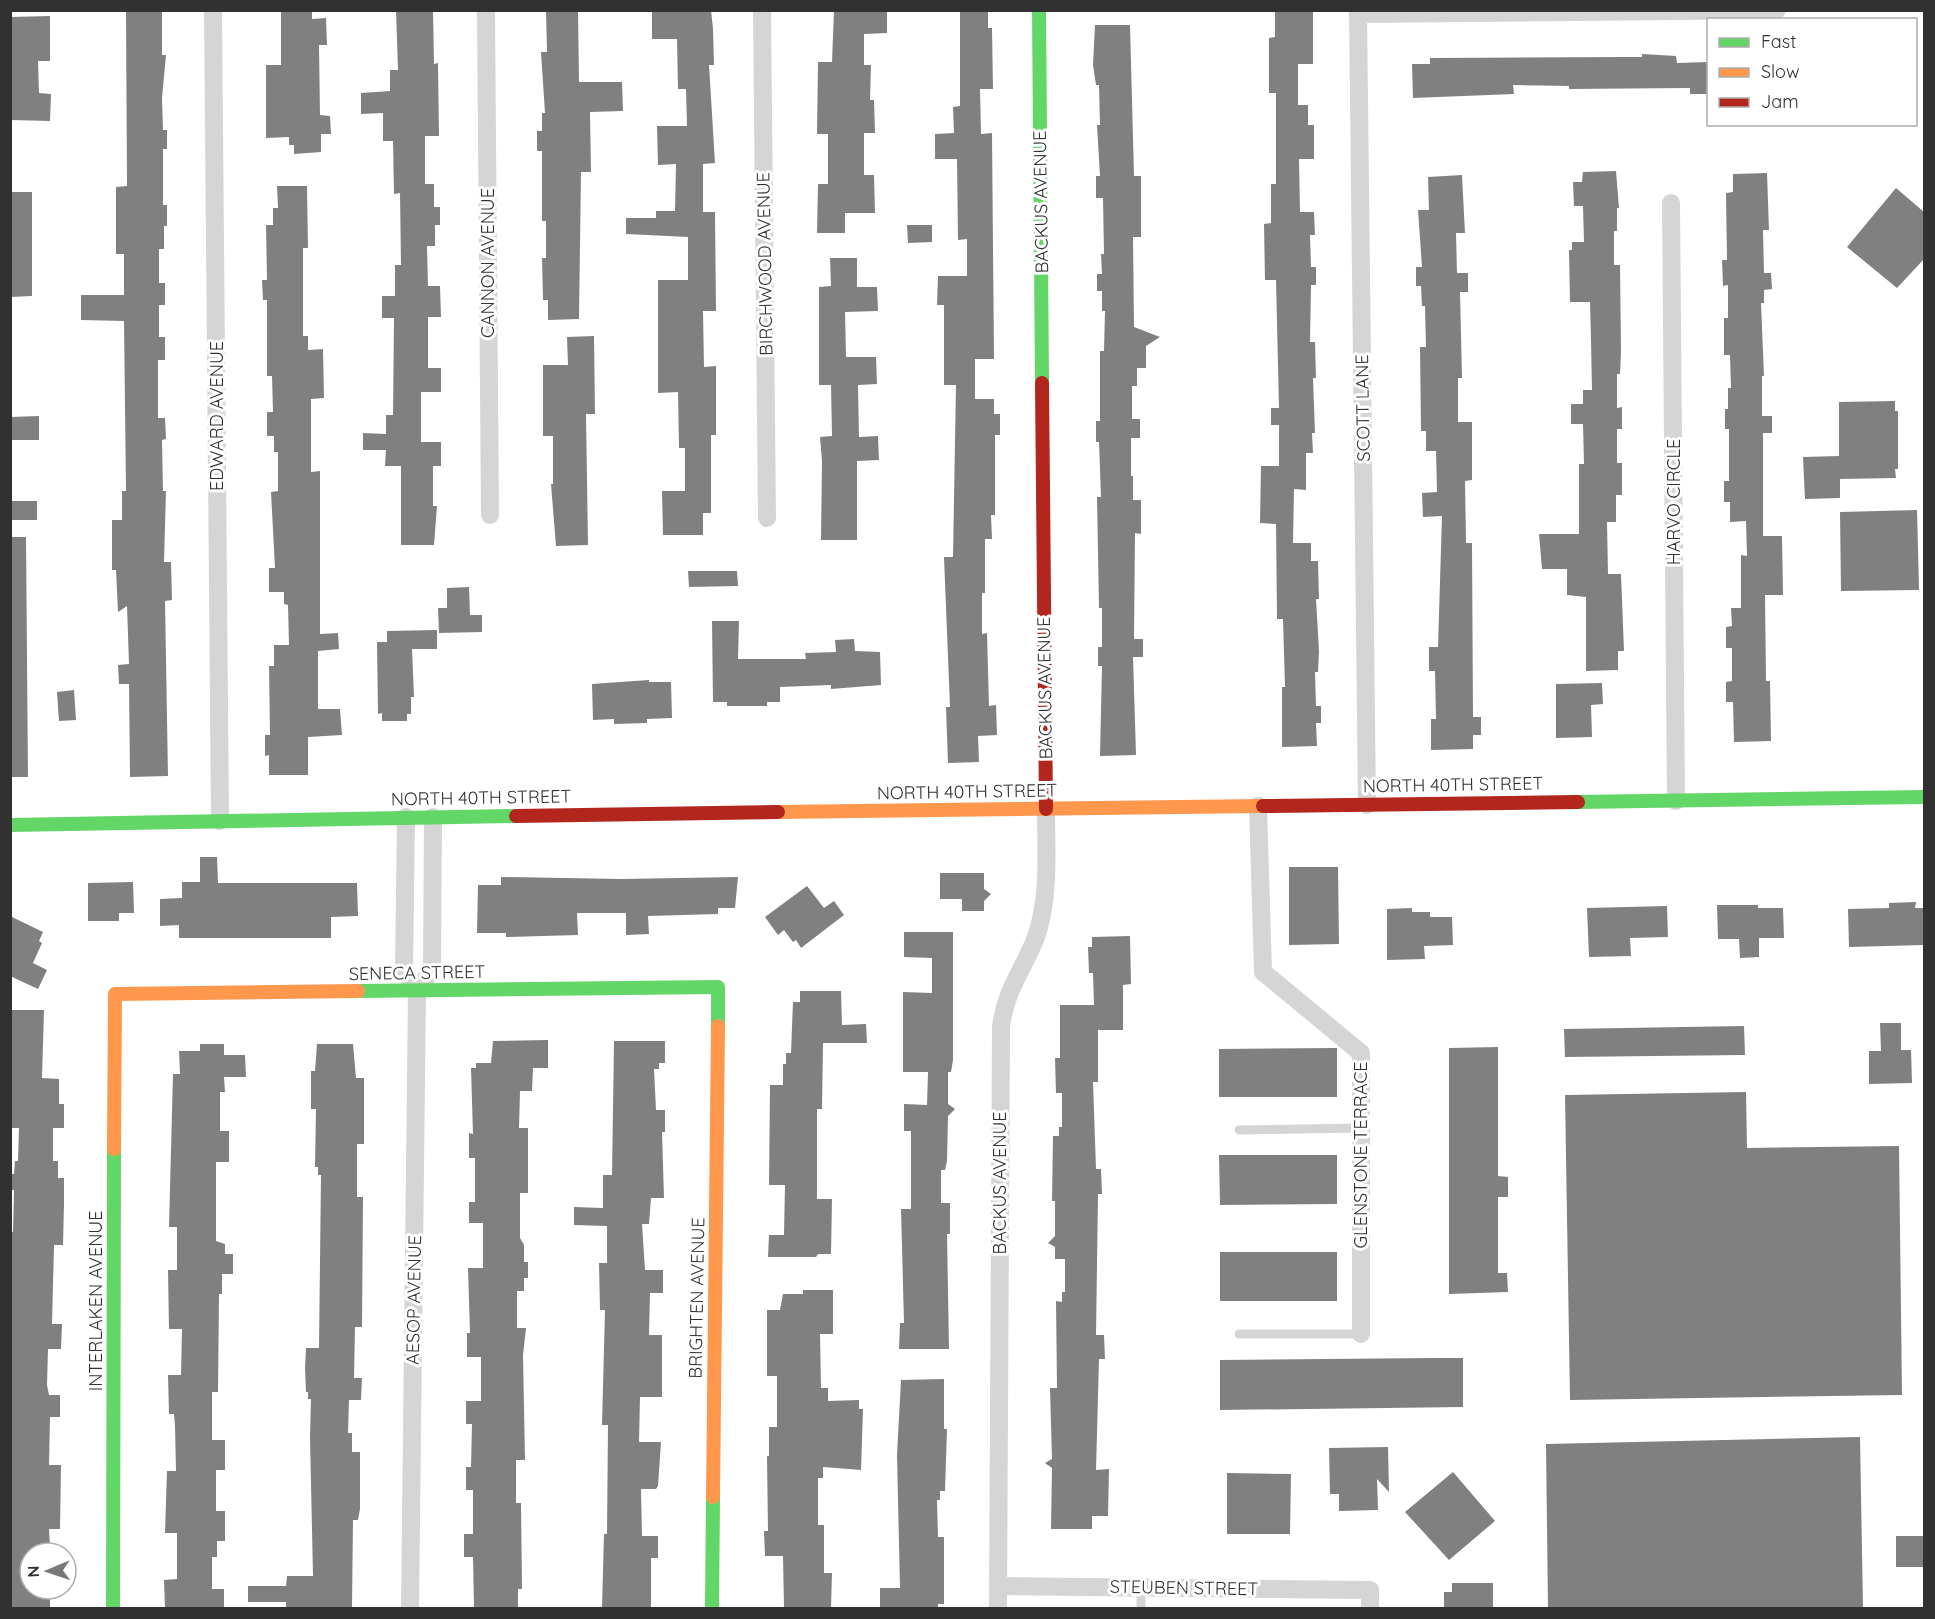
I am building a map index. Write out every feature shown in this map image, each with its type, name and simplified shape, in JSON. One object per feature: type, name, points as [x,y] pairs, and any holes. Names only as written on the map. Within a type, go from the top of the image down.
[{"type":"street","name":"EDWARD AVENUE","points":[[213,10],[220,821]]},
{"type":"street","name":"CANNON AVENUE","points":[[486,10],[490,515]]},
{"type":"street","name":"BIRCHWOOD AVENUE","points":[[762,10],[767,518]]},
{"type":"street","name":"BACKUS AVENUE","points":[[998,1608],[1001,1027],[1004,1003],[1035,938],[1044,908],[1046,808],[1039,10]]},
{"type":"street","points":[[1358,13],[1777,10]]},
{"type":"street","name":"SCOTT LANE","points":[[1358,13],[1367,805]]},
{"type":"street","name":"HARVO CIRCLE","points":[[1671,203],[1676,801]]},
{"type":"street","name":"NORTH 40TH STREET","points":[[10,825],[406,817],[1924,797]]},
{"type":"street","name":"GLENSTONE TERRACE","points":[[1258,806],[1263,972],[1361,1053],[1361,1334]]},
{"type":"street","name":"AESOP AVENUE","points":[[406,817],[404,971],[417,991],[410,1608]]},
{"type":"street","points":[[417,991],[432,970],[433,817]]},
{"type":"street","name":"SENECA STREET","points":[[115,994],[718,987]]},
{"type":"street","name":"BRIGHTEN AVENUE","points":[[712,1608],[718,987]]},
{"type":"street","name":"INTERLAKEN AVENUE","points":[[113,1608],[115,994]]},
{"type":"street","name":"STEUBEN STREET","points":[[998,1586],[1370,1590],[1370,1608]]},
{"type":"lane","points":[[1239,1130],[1361,1128]]},
{"type":"lane","points":[[1239,1334],[1361,1334]]},
{"type":"lane","points":[[1141,1588],[1141,1608]]},
{"type":"building","points":[[126,10],[162,10],[162,55],[166,55],[162,98],[163,130],[167,130],[167,149],[163,149],[163,205],[167,205],[167,226],[164,226],[164,249],[159,249],[159,283],[165,283],[165,305],[159,305],[159,337],[165,337],[165,360],[158,360],[158,418],[165,418],[166,439],[162,440],[163,491],[166,491],[164,562],[171,562],[172,600],[165,601],[168,776],[130,777],[129,684],[119,684],[118,665],[129,664],[127,606],[118,612],[116,570],[112,570],[112,520],[122,520],[122,491],[126,491],[124,321],[81,320],[81,295],[124,295],[124,254],[116,254],[116,187],[127,186]]},
{"type":"building","points":[[281,10],[312,10],[312,19],[326,18],[327,45],[319,45],[320,115],[330,116],[331,134],[321,134],[321,152],[294,154],[294,145],[289,145],[289,137],[266,138],[266,65],[281,65]]},
{"type":"building","points":[[396,10],[433,10],[434,64],[438,63],[439,136],[425,136],[425,184],[434,184],[434,207],[440,207],[440,225],[435,225],[435,246],[427,246],[428,286],[440,286],[441,317],[428,317],[428,368],[441,368],[441,392],[421,392],[421,442],[441,442],[441,466],[433,466],[433,506],[437,506],[434,545],[401,545],[401,466],[385,466],[386,450],[363,450],[363,433],[386,434],[386,415],[393,415],[394,318],[382,318],[382,296],[395,296],[395,265],[401,265],[400,193],[394,194],[393,141],[383,141],[383,113],[361,114],[361,93],[390,91],[390,70],[398,70]]},
{"type":"building","points":[[546,10],[578,10],[579,82],[622,82],[623,111],[590,112],[591,172],[581,172],[579,319],[548,320],[548,300],[543,300],[542,258],[546,258],[546,221],[542,221],[542,151],[537,151],[537,131],[542,131],[542,113],[545,113],[541,52],[547,52]]},
{"type":"building","points":[[652,10],[711,10],[713,29],[714,65],[709,65],[715,163],[703,164],[703,212],[715,212],[716,311],[703,311],[704,367],[716,366],[716,435],[711,435],[711,513],[703,513],[703,535],[663,535],[662,491],[685,491],[685,448],[679,448],[678,392],[658,393],[658,280],[688,280],[688,237],[626,234],[626,218],[656,218],[656,211],[675,211],[676,164],[658,165],[657,126],[687,126],[686,89],[678,89],[677,39],[652,39]]},
{"type":"building","points":[[834,10],[887,10],[887,33],[864,34],[864,65],[871,65],[870,100],[874,100],[875,133],[864,133],[864,175],[874,175],[875,213],[845,213],[845,233],[817,233],[818,184],[828,184],[828,134],[817,134],[818,62],[832,62]]},
{"type":"building","points":[[960,10],[988,10],[988,28],[992,28],[993,89],[980,89],[981,134],[992,133],[994,359],[975,359],[975,399],[994,399],[994,414],[1000,414],[1000,435],[995,435],[995,515],[991,515],[992,539],[985,539],[985,593],[982,593],[982,634],[987,633],[989,706],[996,705],[997,735],[978,736],[979,762],[948,763],[946,707],[950,707],[944,557],[953,557],[956,385],[944,385],[944,305],[937,305],[938,276],[967,276],[967,239],[958,240],[957,159],[935,159],[935,134],[954,133],[953,107],[960,106]]},
{"type":"building","points":[[1275,10],[1313,10],[1313,64],[1298,64],[1298,105],[1308,105],[1308,125],[1314,125],[1314,159],[1299,159],[1300,212],[1314,212],[1315,235],[1310,235],[1311,267],[1316,267],[1316,285],[1311,285],[1310,342],[1315,342],[1316,378],[1313,378],[1315,433],[1312,433],[1313,453],[1306,453],[1306,490],[1294,489],[1293,543],[1311,543],[1311,561],[1318,561],[1319,599],[1316,599],[1319,651],[1318,672],[1315,672],[1316,706],[1321,706],[1321,723],[1316,723],[1317,746],[1282,747],[1282,687],[1285,687],[1283,619],[1277,619],[1276,524],[1260,523],[1261,466],[1279,466],[1279,425],[1271,425],[1271,408],[1279,408],[1276,280],[1265,280],[1264,224],[1271,223],[1271,184],[1276,184],[1276,93],[1269,93],[1269,38],[1275,37]]},
{"type":"building","points":[[50,16],[50,61],[38,61],[39,93],[51,94],[50,121],[10,120],[10,17]]},
{"type":"building","points":[[1095,25],[1130,25],[1134,176],[1141,176],[1141,237],[1133,237],[1134,327],[1160,337],[1146,346],[1146,368],[1137,368],[1137,386],[1132,386],[1132,419],[1140,419],[1140,438],[1131,438],[1131,476],[1133,476],[1133,500],[1141,500],[1141,534],[1135,533],[1134,639],[1143,639],[1143,657],[1133,657],[1136,755],[1100,756],[1102,666],[1098,666],[1098,647],[1102,647],[1102,608],[1099,608],[1097,497],[1101,497],[1096,421],[1100,421],[1100,351],[1104,351],[1105,311],[1102,311],[1102,291],[1097,291],[1097,274],[1102,274],[1101,254],[1104,254],[1103,198],[1096,198],[1096,176],[1100,176],[1097,125],[1100,125],[1099,85],[1096,85],[1093,65]]},
{"type":"building","points":[[1642,54],[1676,56],[1677,63],[1707,62],[1707,94],[1690,94],[1690,88],[1569,89],[1569,86],[1513,85],[1514,94],[1413,98],[1412,64],[1430,64],[1430,58],[1642,57]]},
{"type":"building","points":[[1616,171],[1619,208],[1617,208],[1617,231],[1614,231],[1614,265],[1620,265],[1621,352],[1620,374],[1617,374],[1617,408],[1622,407],[1622,429],[1617,429],[1617,463],[1622,463],[1622,495],[1616,495],[1616,522],[1607,522],[1608,574],[1621,574],[1624,651],[1618,651],[1618,670],[1586,671],[1586,597],[1567,595],[1567,569],[1542,569],[1539,534],[1579,534],[1579,464],[1584,464],[1583,424],[1571,424],[1571,404],[1583,404],[1583,390],[1592,390],[1590,302],[1570,302],[1569,250],[1572,250],[1572,242],[1584,242],[1583,206],[1574,206],[1573,182],[1582,182],[1583,172]]},
{"type":"building","points":[[1767,173],[1769,230],[1763,230],[1764,273],[1771,273],[1772,289],[1764,290],[1764,303],[1761,303],[1764,376],[1762,376],[1762,416],[1772,416],[1772,433],[1763,433],[1763,536],[1782,536],[1783,595],[1765,595],[1766,681],[1770,681],[1771,741],[1734,742],[1733,702],[1726,702],[1726,682],[1732,681],[1732,648],[1726,648],[1726,627],[1732,626],[1731,608],[1741,608],[1741,555],[1747,556],[1746,521],[1730,522],[1730,502],[1724,502],[1724,481],[1729,481],[1729,429],[1725,429],[1725,409],[1728,409],[1728,388],[1731,388],[1730,355],[1724,355],[1724,318],[1728,318],[1728,285],[1723,286],[1722,260],[1727,260],[1726,193],[1733,192],[1733,174]]},
{"type":"building","points":[[1462,175],[1465,233],[1456,233],[1457,273],[1468,273],[1468,292],[1460,292],[1462,378],[1458,378],[1458,422],[1472,422],[1472,480],[1465,481],[1466,543],[1472,543],[1473,717],[1481,717],[1481,735],[1473,735],[1473,749],[1431,750],[1431,719],[1436,719],[1435,671],[1429,671],[1429,647],[1438,647],[1442,516],[1423,517],[1422,493],[1437,492],[1436,451],[1426,451],[1426,431],[1421,431],[1420,347],[1426,347],[1425,306],[1422,306],[1421,286],[1416,286],[1416,267],[1422,267],[1418,210],[1429,210],[1428,177]]},
{"type":"building","points":[[277,186],[307,186],[308,248],[303,248],[303,336],[308,336],[308,350],[323,349],[324,398],[311,399],[311,472],[320,471],[320,634],[338,633],[339,649],[318,651],[318,709],[340,709],[342,735],[308,737],[308,775],[269,775],[269,755],[265,756],[265,735],[270,735],[269,666],[274,666],[274,645],[289,645],[288,605],[284,604],[284,592],[269,592],[269,568],[275,568],[271,492],[278,491],[278,452],[274,452],[274,436],[267,436],[267,412],[273,412],[272,376],[267,376],[267,300],[263,300],[262,280],[267,280],[266,225],[273,225],[273,208],[278,208]]},
{"type":"building","points":[[1896,188],[1924,212],[1924,259],[1897,288],[1847,247]]},
{"type":"building","points":[[10,192],[32,192],[32,296],[10,297]]},
{"type":"building","points":[[907,225],[932,225],[932,242],[908,243]]},
{"type":"building","points":[[830,258],[857,258],[857,287],[877,287],[878,311],[845,312],[846,357],[876,357],[877,384],[858,385],[859,437],[878,436],[879,460],[857,461],[857,540],[821,540],[820,437],[832,436],[831,385],[819,385],[819,287],[831,286]]},
{"type":"building","points":[[594,336],[595,414],[586,414],[588,545],[556,546],[551,484],[553,484],[553,436],[543,436],[543,365],[568,365],[567,337]]},
{"type":"building","points":[[1895,401],[1895,411],[1898,411],[1896,478],[1840,479],[1840,498],[1805,499],[1803,457],[1839,456],[1839,402]]},
{"type":"building","points":[[39,416],[39,440],[10,440],[10,417]]},
{"type":"building","points":[[10,501],[37,501],[37,520],[10,520]]},
{"type":"building","points":[[1917,510],[1919,590],[1841,591],[1840,512]]},
{"type":"building","points":[[10,537],[26,537],[28,777],[10,777]]},
{"type":"building","points":[[688,571],[737,571],[738,586],[689,587]]},
{"type":"building","points":[[469,587],[470,615],[482,615],[482,632],[439,633],[438,608],[447,608],[447,588]]},
{"type":"building","points":[[712,621],[739,621],[738,659],[806,659],[805,653],[836,652],[835,640],[854,639],[855,651],[880,652],[881,685],[831,689],[831,685],[780,687],[780,702],[767,702],[767,706],[727,706],[727,702],[713,702]]},
{"type":"building","points":[[437,630],[437,649],[412,649],[414,697],[411,697],[411,714],[407,714],[407,721],[382,721],[382,713],[378,714],[377,642],[387,642],[387,631]]},
{"type":"building","points":[[649,680],[649,682],[671,682],[672,718],[647,719],[647,723],[614,724],[614,719],[593,720],[592,684]]},
{"type":"building","points":[[1602,683],[1603,704],[1591,705],[1592,737],[1556,738],[1556,684]]},
{"type":"building","points":[[74,690],[76,720],[59,721],[57,692]]},
{"type":"building","points":[[200,857],[217,857],[218,883],[357,883],[358,916],[331,917],[331,938],[179,938],[179,925],[160,926],[160,899],[182,898],[182,882],[200,882]]},
{"type":"building","points":[[1289,867],[1338,867],[1339,944],[1289,945]]},
{"type":"building","points":[[940,873],[984,873],[984,889],[991,894],[984,901],[984,911],[962,911],[962,899],[940,899]]},
{"type":"building","points":[[501,877],[621,879],[738,877],[735,908],[718,908],[718,914],[648,916],[649,934],[626,935],[626,913],[577,913],[578,935],[506,937],[506,933],[477,933],[478,885],[501,885]]},
{"type":"building","points":[[133,882],[134,913],[119,913],[119,921],[88,921],[88,883]]},
{"type":"building","points":[[807,886],[824,908],[834,901],[844,915],[801,948],[796,940],[793,942],[784,930],[778,935],[765,917]]},
{"type":"building","points":[[1916,902],[1915,908],[1924,908],[1924,945],[1849,947],[1848,909],[1889,908],[1889,903]]},
{"type":"building","points":[[1717,905],[1758,905],[1758,908],[1783,908],[1784,938],[1759,938],[1759,957],[1740,958],[1739,939],[1718,939]]},
{"type":"building","points":[[1667,906],[1668,937],[1630,938],[1631,956],[1589,957],[1587,908]]},
{"type":"building","points":[[1412,908],[1412,912],[1430,912],[1430,917],[1452,917],[1453,945],[1424,946],[1425,959],[1387,960],[1387,909]]},
{"type":"building","points":[[10,916],[43,932],[39,941],[42,943],[33,963],[47,970],[38,989],[10,976]]},
{"type":"building","points":[[904,932],[953,932],[953,1060],[951,1072],[948,1072],[948,1104],[955,1109],[948,1116],[947,1161],[945,1170],[941,1170],[941,1203],[950,1203],[950,1234],[947,1234],[949,1349],[899,1349],[900,1323],[904,1323],[901,1209],[911,1209],[911,1131],[904,1131],[904,1104],[927,1105],[928,1072],[903,1072],[903,992],[932,993],[932,958],[904,957]]},
{"type":"building","points":[[1130,936],[1131,984],[1123,985],[1123,1030],[1098,1030],[1098,1082],[1093,1082],[1096,1169],[1101,1169],[1102,1194],[1098,1194],[1096,1335],[1104,1335],[1105,1359],[1099,1359],[1096,1470],[1109,1469],[1108,1516],[1092,1516],[1092,1529],[1051,1529],[1052,1468],[1045,1463],[1052,1459],[1050,1388],[1057,1388],[1056,1301],[1062,1302],[1062,1292],[1065,1292],[1065,1259],[1055,1259],[1055,1247],[1048,1243],[1055,1236],[1055,1201],[1052,1201],[1053,1136],[1059,1136],[1059,1127],[1062,1127],[1062,1093],[1056,1093],[1055,1058],[1060,1058],[1060,1005],[1094,1005],[1093,973],[1089,973],[1088,947],[1092,947],[1092,937]]},
{"type":"building","points":[[800,991],[841,991],[842,1025],[866,1024],[867,1043],[823,1043],[822,1109],[817,1109],[817,1199],[832,1199],[831,1254],[818,1254],[816,1257],[768,1257],[769,1235],[784,1235],[785,1185],[769,1185],[770,1085],[783,1085],[783,1064],[786,1064],[786,1053],[791,1053],[793,1002],[800,1002]]},
{"type":"building","points":[[10,1010],[44,1010],[42,1078],[59,1079],[59,1104],[64,1104],[64,1128],[53,1128],[53,1161],[58,1161],[58,1178],[64,1178],[63,1245],[54,1245],[52,1324],[62,1324],[61,1349],[48,1349],[47,1385],[49,1395],[60,1395],[60,1417],[50,1417],[49,1465],[61,1465],[60,1529],[49,1529],[50,1541],[18,1541],[18,1601],[50,1601],[50,1608],[10,1608],[10,1232],[13,1232],[14,1190],[12,1190],[11,1174],[14,1174],[15,1161],[18,1161],[19,1128],[10,1128]]},
{"type":"building","points":[[1880,1023],[1901,1023],[1901,1050],[1911,1050],[1912,1083],[1869,1084],[1869,1051],[1881,1051]]},
{"type":"building","points":[[1744,1026],[1745,1055],[1565,1057],[1564,1029]]},
{"type":"building","points":[[548,1040],[548,1068],[533,1068],[532,1091],[520,1091],[519,1128],[528,1128],[528,1193],[520,1193],[520,1238],[524,1245],[524,1262],[528,1262],[528,1278],[524,1278],[524,1291],[517,1291],[517,1328],[526,1328],[523,1355],[525,1460],[516,1460],[516,1503],[521,1503],[522,1589],[518,1589],[518,1608],[474,1608],[473,1557],[464,1557],[464,1534],[473,1534],[473,1490],[466,1490],[466,1467],[471,1467],[472,1424],[466,1424],[466,1401],[481,1401],[481,1357],[467,1357],[467,1333],[470,1333],[468,1268],[483,1268],[483,1223],[469,1223],[469,1202],[475,1202],[475,1158],[469,1158],[469,1133],[473,1134],[471,1068],[476,1068],[476,1063],[491,1063],[493,1041]]},
{"type":"building","points":[[614,1041],[665,1041],[665,1063],[659,1063],[659,1069],[654,1069],[656,1110],[665,1110],[665,1132],[662,1132],[664,1198],[651,1198],[649,1224],[642,1224],[645,1270],[663,1270],[663,1293],[650,1293],[649,1335],[662,1335],[662,1397],[640,1397],[639,1442],[661,1442],[658,1486],[656,1489],[641,1489],[642,1536],[658,1536],[658,1558],[651,1558],[651,1608],[602,1608],[604,1534],[607,1534],[608,1425],[602,1425],[605,1310],[600,1310],[599,1263],[607,1263],[607,1226],[574,1225],[574,1207],[603,1208],[603,1175],[612,1175]]},
{"type":"building","points":[[200,1044],[224,1044],[224,1055],[245,1055],[246,1077],[224,1077],[225,1092],[220,1092],[220,1131],[229,1131],[229,1162],[216,1162],[216,1241],[225,1244],[225,1254],[233,1254],[233,1274],[222,1274],[222,1294],[219,1294],[218,1392],[212,1392],[212,1440],[225,1440],[225,1470],[216,1470],[216,1511],[225,1511],[225,1541],[217,1541],[217,1557],[212,1557],[212,1589],[224,1589],[224,1608],[165,1608],[164,1580],[177,1579],[177,1533],[165,1533],[167,1471],[176,1471],[174,1414],[169,1414],[168,1375],[181,1375],[182,1329],[169,1329],[168,1270],[177,1270],[177,1227],[169,1227],[173,1074],[180,1074],[179,1051],[200,1051]]},
{"type":"building","points":[[317,1044],[353,1044],[356,1078],[364,1078],[364,1144],[357,1144],[357,1197],[363,1197],[362,1327],[355,1327],[354,1378],[362,1378],[361,1400],[349,1400],[348,1433],[352,1433],[352,1452],[360,1452],[360,1509],[358,1520],[353,1520],[352,1608],[286,1608],[286,1602],[248,1602],[248,1586],[286,1586],[287,1576],[313,1576],[311,1399],[308,1399],[308,1392],[306,1392],[305,1368],[306,1348],[319,1348],[321,1175],[318,1175],[318,1167],[315,1167],[316,1109],[311,1109],[311,1071],[315,1071]]},
{"type":"building","points":[[1498,1047],[1498,1176],[1508,1177],[1508,1197],[1498,1197],[1498,1273],[1507,1273],[1508,1292],[1449,1294],[1449,1048]]},
{"type":"building","points":[[1337,1048],[1337,1097],[1219,1097],[1219,1049]]},
{"type":"building","points":[[1746,1092],[1747,1148],[1899,1146],[1902,1395],[1570,1400],[1565,1095]]},
{"type":"building","points":[[1219,1155],[1337,1155],[1337,1204],[1220,1205]]},
{"type":"building","points":[[1220,1252],[1337,1252],[1337,1301],[1220,1301]]},
{"type":"building","points":[[803,1290],[833,1290],[833,1334],[820,1334],[821,1388],[828,1388],[828,1401],[859,1400],[859,1409],[863,1409],[861,1470],[823,1467],[823,1478],[818,1478],[818,1525],[824,1525],[824,1573],[832,1573],[831,1608],[784,1608],[783,1556],[765,1556],[764,1531],[768,1531],[769,1427],[777,1427],[777,1376],[767,1376],[767,1310],[780,1310],[783,1294],[803,1294]]},
{"type":"building","points":[[1463,1358],[1463,1407],[1220,1410],[1220,1360]]},
{"type":"building","points":[[944,1379],[944,1429],[947,1429],[945,1491],[940,1491],[940,1500],[937,1500],[938,1537],[944,1537],[944,1604],[938,1604],[938,1608],[880,1608],[880,1588],[900,1588],[897,1455],[901,1380]]},
{"type":"building","points":[[1860,1437],[1863,1608],[1548,1608],[1546,1444]]},
{"type":"building","points":[[1388,1447],[1389,1492],[1377,1479],[1378,1510],[1339,1511],[1339,1494],[1330,1494],[1329,1448]]},
{"type":"building","points":[[1453,1472],[1495,1521],[1449,1560],[1405,1512]]},
{"type":"building","points":[[1227,1473],[1291,1474],[1290,1534],[1227,1534]]},
{"type":"building","points":[[1896,1536],[1924,1536],[1924,1567],[1896,1567]]},
{"type":"building","points":[[1452,1583],[1493,1583],[1493,1608],[1444,1608],[1444,1592],[1452,1592]]},
{"type":"traffic: fast","points":[[1039,10],[1042,383]]},
{"type":"traffic: fast","points":[[1578,802],[1924,797]]},
{"type":"traffic: fast","points":[[10,825],[516,816]]},
{"type":"traffic: fast","points":[[358,991],[718,987],[718,1026]]},
{"type":"traffic: fast","points":[[113,1608],[114,1149]]},
{"type":"traffic: fast","points":[[712,1608],[713,1497]]},
{"type":"traffic: slow","points":[[778,812],[1263,806]]},
{"type":"traffic: slow","points":[[114,1149],[115,994],[358,991]]},
{"type":"traffic: slow","points":[[713,1497],[718,1026]]},
{"type":"traffic: jam","points":[[1042,383],[1046,809]]},
{"type":"traffic: jam","points":[[1263,806],[1578,802]]},
{"type":"traffic: jam","points":[[516,816],[778,812]]}]
